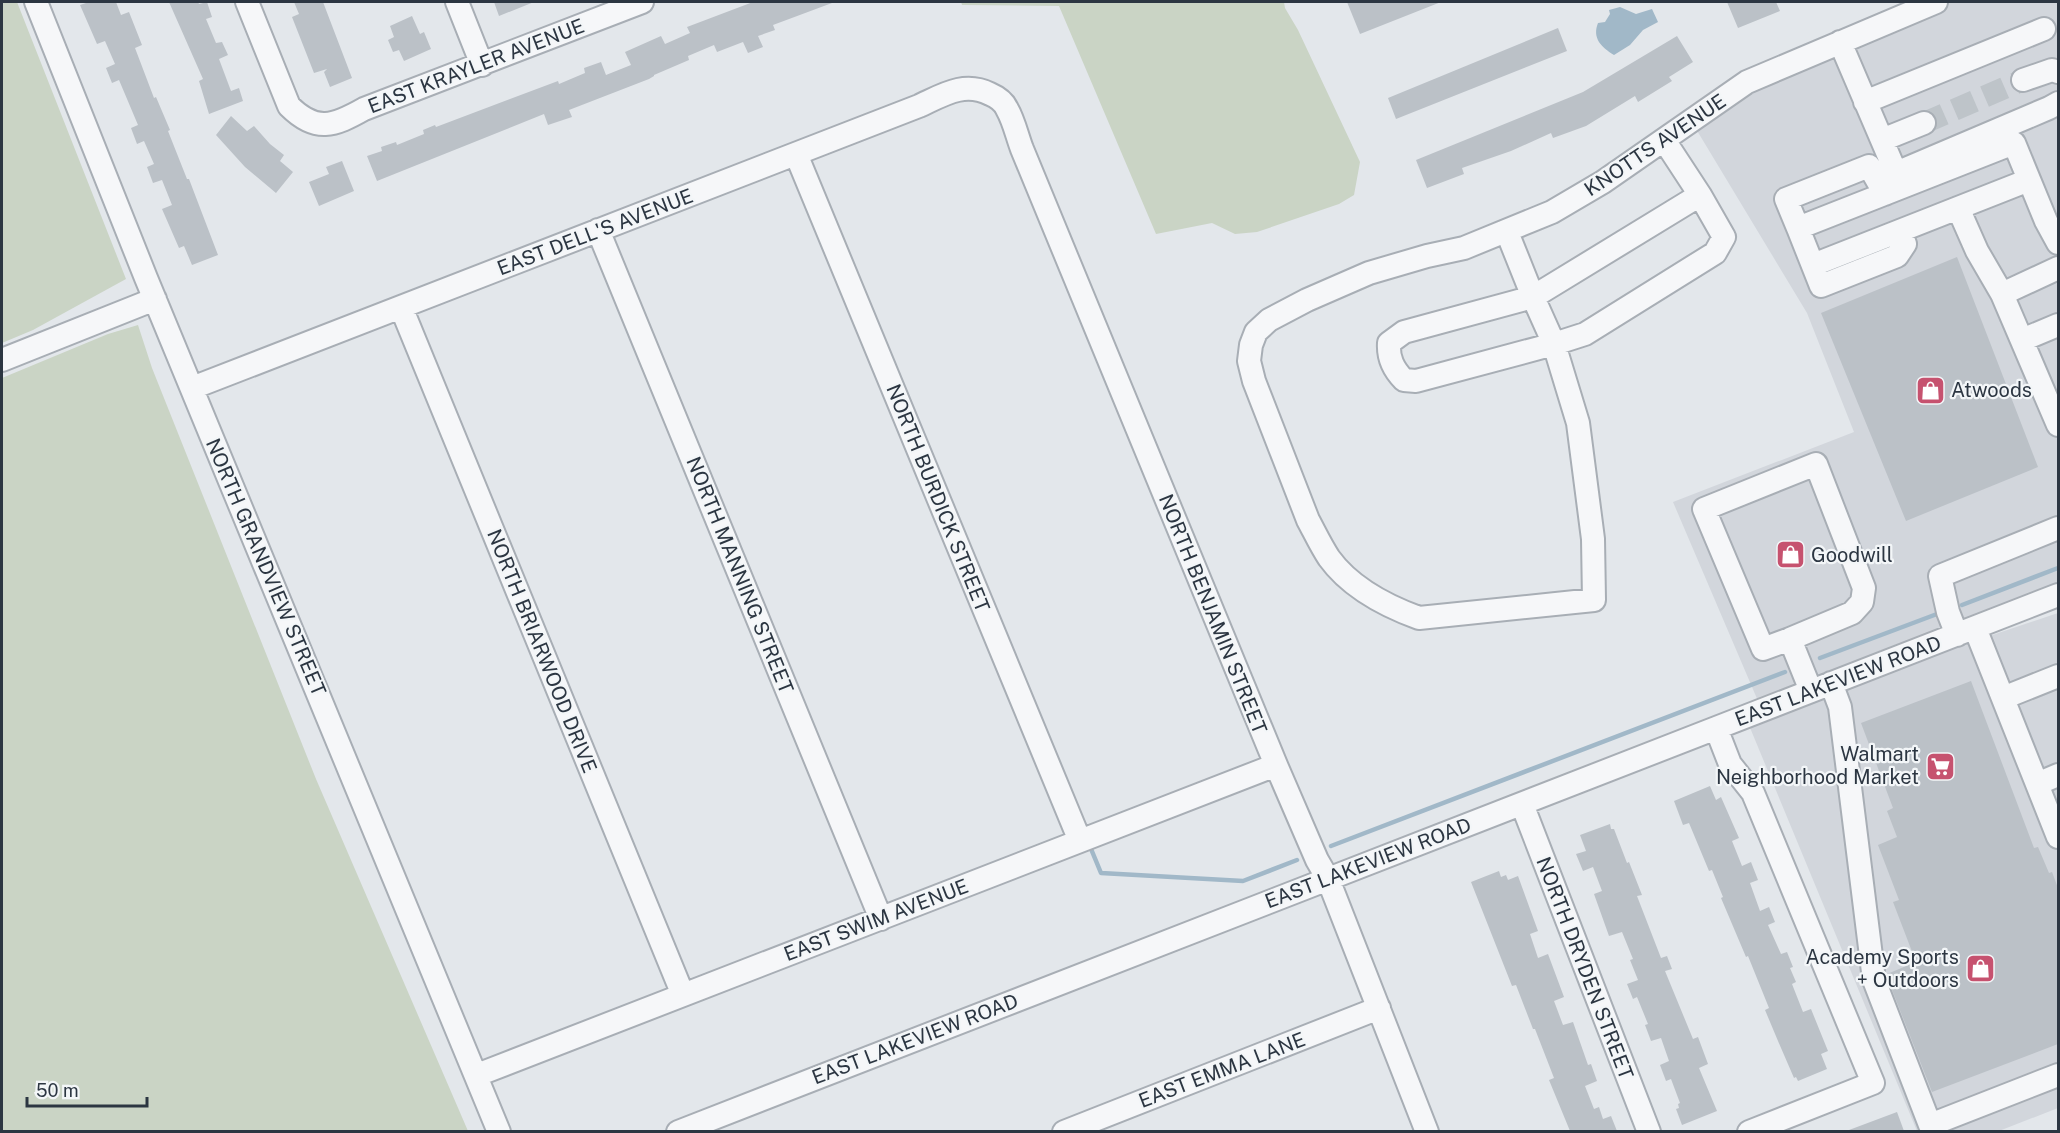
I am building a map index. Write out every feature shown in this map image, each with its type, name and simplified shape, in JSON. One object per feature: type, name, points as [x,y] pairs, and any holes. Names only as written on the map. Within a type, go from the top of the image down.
[{"type":"street","name":"NORTH GRANDVIEW STREET","points":[[36,2],[155,299],[499,1131]]},
{"type":"street","name":"EAST KRAYLER AVENUE","points":[[247,2],[289,106],[301,118],[327,125],[343,121],[364,109],[642,2]]},
{"type":"street","points":[[458,2],[482,64]]},
{"type":"street","name":"KNOTTS AVENUE","points":[[1554,344],[1578,423],[1593,539],[1594,600],[1419,618],[1394,609],[1376,599],[1330,559],[1308,520],[1254,381],[1249,361],[1251,345],[1256,332],[1269,320],[1307,300],[1369,273],[1426,256],[1464,248],[1552,212],[1603,182],[1747,82],[1936,2]]},
{"type":"street","points":[[1866,102],[2044,29]]},
{"type":"street","points":[[1840,42],[1882,140],[1894,185]]},
{"type":"street","points":[[2023,80],[2052,70],[2058,72]]},
{"type":"street","name":"EAST DELL'S AVENUE","points":[[192,388],[919,106],[957,88],[979,89],[998,98]]},
{"type":"street","name":"NORTH BENJAMIN STREET","points":[[998,98],[1006,106],[1011,117],[1022,149],[1276,765],[1317,860],[1328,879],[1427,1131]]},
{"type":"street","points":[[1798,228],[1894,185],[2058,103]]},
{"type":"street","points":[[1882,140],[1924,123]]},
{"type":"street","points":[[1664,140],[1700,195],[1724,237],[1715,253],[1585,334],[1416,381],[1404,380],[1391,363],[1388,352],[1389,343],[1404,332],[1533,297],[1700,195]]},
{"type":"street","points":[[1894,185],[2014,143],[2046,221],[2058,243]]},
{"type":"street","name":"NORTH BURDICK STREET","points":[[796,154],[1080,841]]},
{"type":"street","points":[[1894,185],[1869,165],[1786,199],[1813,265],[2029,180]]},
{"type":"street","points":[[1958,208],[1977,251],[2002,294],[2058,425]]},
{"type":"street","name":"NORTH MANNING STREET","points":[[598,231],[881,919]]},
{"type":"street","points":[[1507,232],[1554,344]]},
{"type":"street","points":[[2002,294],[2058,268]]},
{"type":"street","points":[[2,360],[155,299]]},
{"type":"street","name":"NORTH BRIARWOOD DRIVE","points":[[401,307],[683,995]]},
{"type":"street","points":[[2022,339],[2058,325]]},
{"type":"street","points":[[1816,464],[1864,588],[1862,602],[1852,613],[1790,639],[1763,649],[1704,510],[1816,464]]},
{"type":"street","points":[[2058,528],[1940,576],[1948,612],[1966,631],[2003,698],[2058,837]]},
{"type":"street","name":"EAST LAKEVIEW ROAD","points":[[678,1131],[2058,595]]},
{"type":"street","points":[[1790,639],[1821,687],[1840,707],[1874,980],[1930,1125],[2058,1075]]},
{"type":"street","points":[[2003,698],[2058,676]]},
{"type":"street","points":[[1716,728],[1730,764],[1753,793],[1872,1083],[1749,1131]]},
{"type":"street","name":"EAST SWIM AVENUE","points":[[477,1075],[1276,765]]},
{"type":"street","points":[[2037,784],[2058,776]]},
{"type":"street","name":"NORTH DRYDEN STREET","points":[[1522,804],[1649,1131]]},
{"type":"street","name":"EAST EMMA LANE","points":[[1064,1131],[1379,1008]]},
{"type":"shaded area","points":[[1943,2],[2058,2],[2058,589],[1761,708],[1673,502],[1854,432],[1807,313],[1693,124],[1749,85]]},
{"type":"shaded area","points":[[2058,613],[2058,1108],[1999,1131],[1917,1131],[1746,718]]},
{"type":"green space","points":[[2,2],[17,2],[126,279],[33,330],[2,343]]},
{"type":"green space","points":[[961,2],[1284,2],[1360,162],[1354,195],[1339,204],[1257,232],[1235,234],[1212,223],[1156,234],[1059,6],[962,5]]},
{"type":"green space","points":[[138,325],[152,368],[316,779],[468,1131],[2,1131],[2,378],[108,334]]},
{"type":"water","points":[[1620,7],[1636,14],[1652,9],[1658,22],[1643,30],[1630,45],[1614,55],[1599,42],[1596,28],[1598,23],[1605,22],[1610,14],[1609,10]]},
{"type":"building","points":[[89,2],[116,2],[121,15],[129,12],[142,45],[135,48],[154,98],[156,97],[170,130],[168,131],[218,255],[192,265],[184,246],[179,248],[162,209],[172,205],[162,180],[153,183],[147,167],[154,164],[144,141],[137,144],[131,128],[138,125],[119,80],[112,83],[106,68],[115,64],[105,41],[97,44],[80,5]]},
{"type":"building","points":[[169,2],[198,2],[199,4],[207,2],[212,17],[206,19],[216,43],[222,42],[228,55],[219,59],[231,91],[239,88],[243,101],[209,114],[199,81],[203,79]]},
{"type":"building","points":[[294,2],[323,2],[352,78],[330,87],[324,72],[327,69],[314,73],[292,17],[299,14]]},
{"type":"building","points":[[494,2],[534,2],[499,16]]},
{"type":"building","points":[[753,2],[832,3],[773,25],[775,30],[758,36],[763,47],[748,53],[743,42],[717,52],[714,45],[688,56],[689,60],[649,79],[569,110],[572,117],[548,125],[544,114],[377,181],[367,156],[382,151],[381,147],[396,142],[397,145],[424,134],[423,130],[435,125],[436,127],[558,81],[559,84],[585,73],[584,68],[601,62],[606,75],[631,65],[625,52],[661,36],[665,44],[690,33],[687,27]]},
{"type":"building","points":[[1347,2],[1441,2],[1360,34]]},
{"type":"building","points":[[1727,2],[1776,2],[1780,11],[1738,28]]},
{"type":"building","points":[[412,16],[420,34],[424,32],[431,49],[404,61],[399,50],[393,52],[388,40],[394,37],[390,26]]},
{"type":"building","points":[[1558,28],[1567,51],[1396,119],[1388,98]]},
{"type":"building","points":[[1677,36],[1693,62],[1669,77],[1672,81],[1638,102],[1635,96],[1586,126],[1553,138],[1551,133],[1511,151],[1462,168],[1464,174],[1427,188],[1416,160],[1583,92]]},
{"type":"building","points":[[231,116],[247,131],[254,126],[270,144],[284,155],[280,161],[293,172],[276,193],[245,167],[216,135]]},
{"type":"building","points":[[342,161],[354,191],[319,206],[309,182],[329,174],[326,167]]},
{"type":"building","name":"Atwoods","points":[[1957,257],[2038,467],[1906,521],[1821,313]]},
{"type":"building","points":[[1971,681],[2034,848],[2038,847],[2058,888],[2058,1044],[1932,1092],[1887,977],[1887,974],[1916,962],[1893,902],[1899,900],[1878,845],[1897,837],[1887,811],[1893,808],[1861,723]]},
{"type":"building","points":[[1710,786],[1716,800],[1721,797],[1739,838],[1732,841],[1742,866],[1751,862],[1758,880],[1750,883],[1760,911],[1769,907],[1775,922],[1768,925],[1781,954],[1787,952],[1796,982],[1792,984],[1803,1012],[1811,1009],[1828,1051],[1821,1054],[1827,1069],[1798,1081],[1796,1077],[1794,1078],[1765,1010],[1769,1008],[1721,898],[1723,897],[1712,870],[1709,871],[1689,823],[1683,825],[1674,801]]},
{"type":"building","points":[[1610,824],[1642,895],[1637,896],[1661,958],[1667,956],[1672,969],[1665,971],[1693,1039],[1698,1037],[1708,1064],[1699,1068],[1717,1111],[1682,1125],[1676,1109],[1679,1108],[1680,1103],[1671,1079],[1666,1081],[1660,1065],[1669,1061],[1661,1038],[1651,1041],[1645,1025],[1648,1024],[1637,997],[1633,999],[1627,984],[1638,980],[1630,960],[1633,959],[1622,932],[1609,936],[1594,894],[1602,891],[1593,867],[1583,871],[1576,854],[1586,851],[1580,835]]},
{"type":"building","points":[[1499,871],[1501,877],[1506,875],[1508,880],[1518,876],[1538,931],[1530,934],[1538,958],[1548,954],[1564,997],[1554,1001],[1563,1025],[1573,1022],[1588,1065],[1591,1064],[1597,1081],[1585,1086],[1594,1109],[1599,1107],[1603,1119],[1611,1116],[1617,1131],[1570,1131],[1549,1080],[1554,1078],[1535,1029],[1533,1029],[1516,985],[1512,986],[1471,882]]},
{"type":"building","points":[[1897,1112],[1904,1131],[1849,1131],[1849,1130]]},
{"type":"waterway","points":[[1962,605],[2058,568]]},
{"type":"waterway","points":[[1820,658],[1937,614]]},
{"type":"waterway","points":[[1331,846],[1785,672]]},
{"type":"waterway","points":[[1089,844],[1101,873],[1243,881],[1297,860]]},
{"type":"tunnel","points":[[1924,123],[2023,80]]},
{"type":"place","name":"Atwoods","points":[[1930,390]]},
{"type":"place","name":"Goodwill","points":[[1790,555]]},
{"type":"place","name":"Walmart Neighborhood Market","points":[[1940,766]]},
{"type":"place","name":"Academy Sports + Outdoors","points":[[1980,968]]}]
